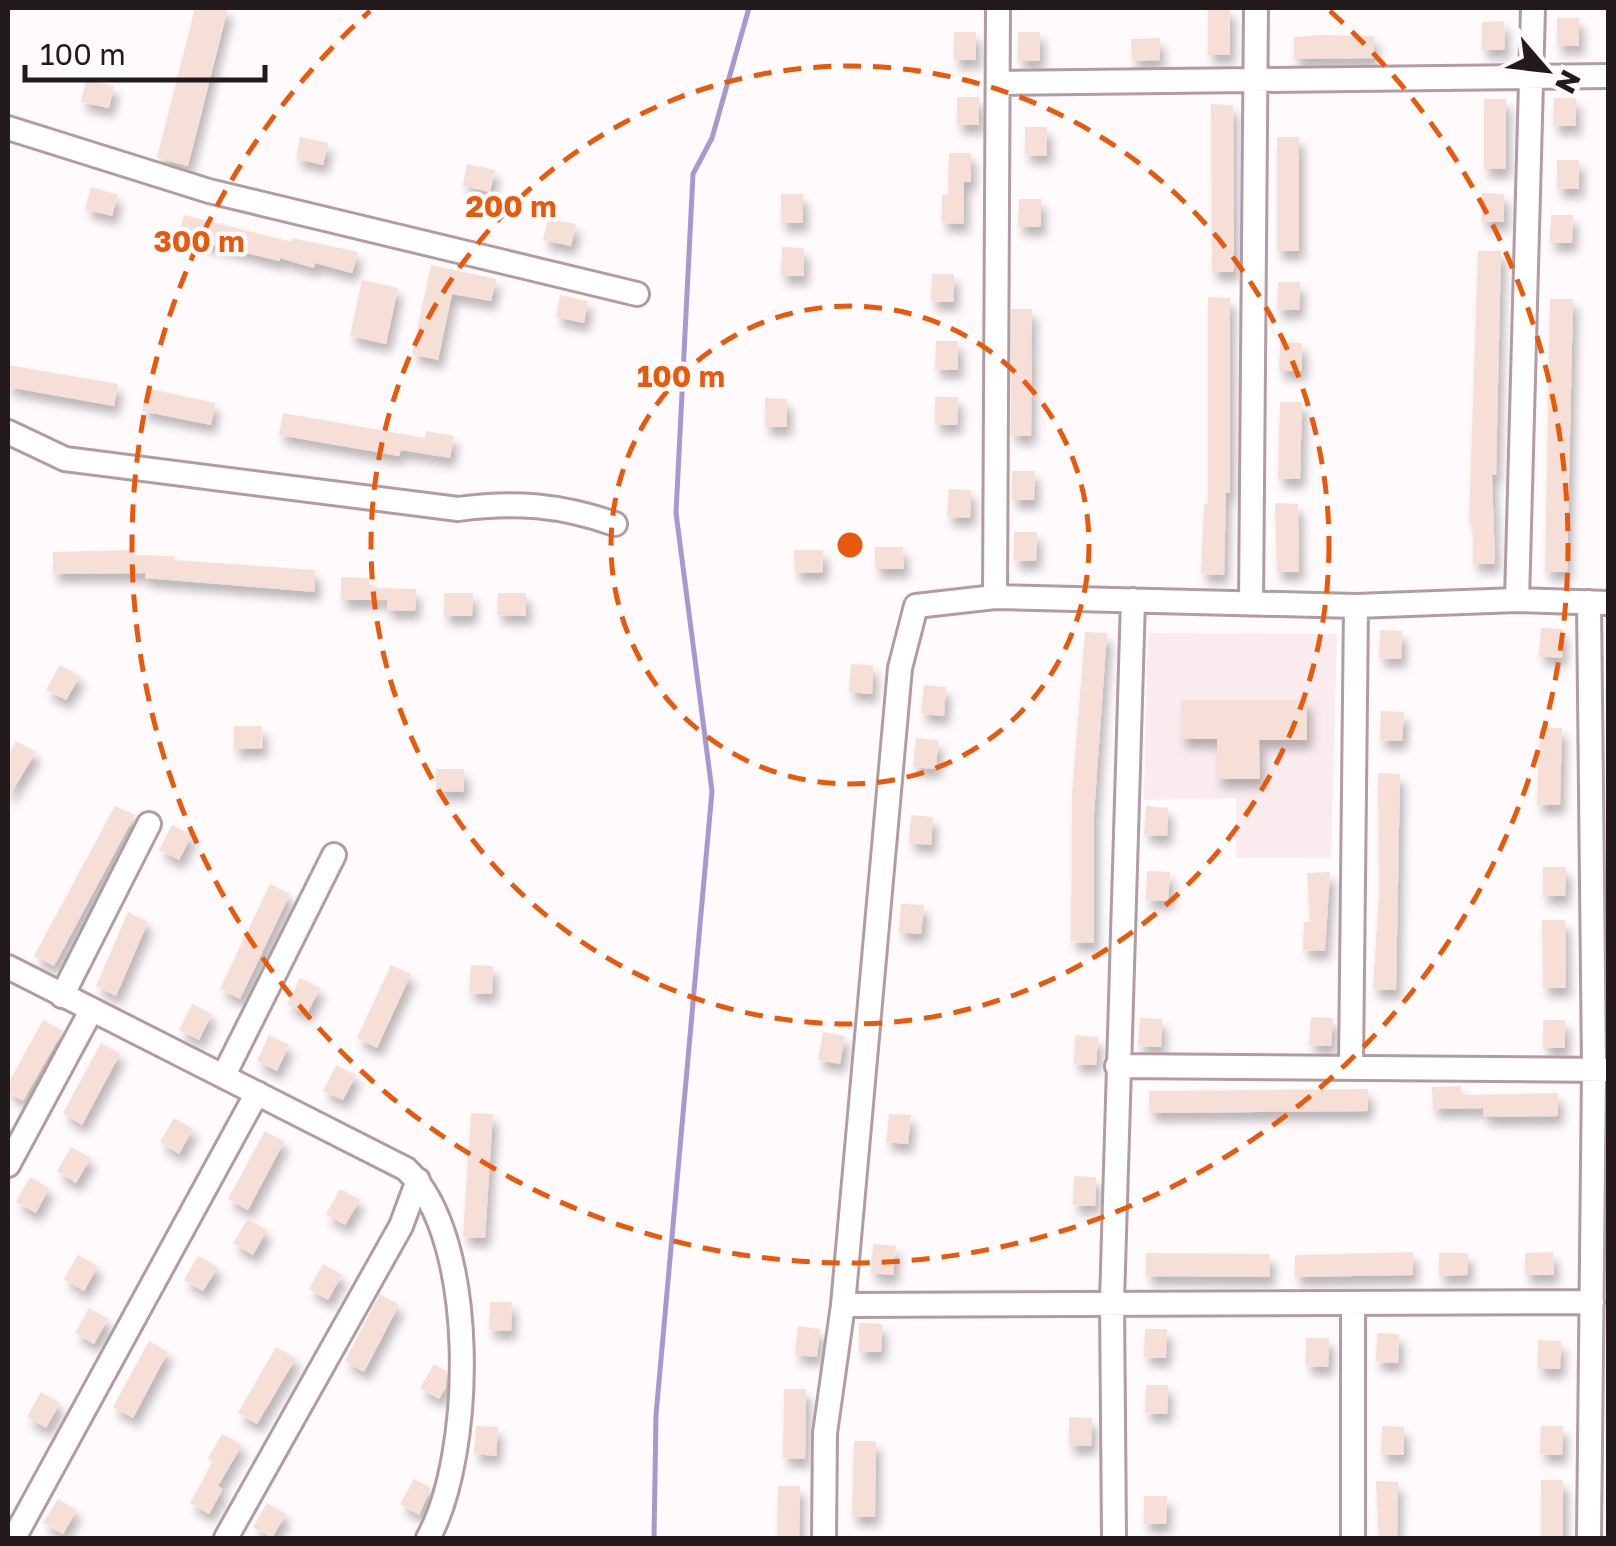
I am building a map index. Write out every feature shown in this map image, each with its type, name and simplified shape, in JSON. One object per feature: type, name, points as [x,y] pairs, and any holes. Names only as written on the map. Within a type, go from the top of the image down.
[{"type":"street","points":[[995,597],[998,8]]},
{"type":"street","points":[[1251,603],[1256,8]]},
{"type":"street","points":[[1517,600],[1532,8]]},
{"type":"street","points":[[998,83],[1608,76]]},
{"type":"street","points":[[8,128],[209,191],[637,294]]},
{"type":"street","points":[[8,432],[65,460],[458,509],[506,502],[571,509],[615,524]]},
{"type":"street","points":[[824,1538],[825,1433],[844,1305],[906,636],[916,606],[995,597],[1356,606],[1517,600],[1599,603],[1601,1070],[1592,1302],[1589,1538]]},
{"type":"street","points":[[1114,1538],[1112,1300],[1133,600]]},
{"type":"street","points":[[1351,1065],[1356,606]]},
{"type":"street","points":[[62,996],[149,824]]},
{"type":"street","points":[[224,1075],[334,855]]},
{"type":"street","points":[[8,967],[406,1169],[418,1180],[431,1199],[451,1270],[464,1357],[453,1476],[428,1538]]},
{"type":"street","points":[[8,1165],[91,1012]]},
{"type":"street","points":[[1118,1066],[1601,1070]]},
{"type":"street","points":[[14,1538],[256,1093]]},
{"type":"street","points":[[226,1538],[401,1226],[418,1180]]},
{"type":"street","points":[[844,1305],[1112,1300],[1592,1302]]},
{"type":"street","points":[[1353,1303],[1353,1538]]},
{"type":"shaded area","points":[[1148,633],[1337,634],[1331,857],[1236,858],[1236,798],[1144,800]]},
{"type":"building","points":[[195,8],[228,8],[188,166],[157,158]]},
{"type":"building","points":[[1208,8],[1230,8],[1230,55],[1208,55]]},
{"type":"building","points":[[1557,18],[1579,18],[1579,46],[1557,46]]},
{"type":"building","points":[[1504,21],[1505,50],[1482,50],[1482,22]]},
{"type":"building","points":[[954,32],[976,32],[976,60],[954,60]]},
{"type":"building","points":[[1018,32],[1040,32],[1040,61],[1018,61]]},
{"type":"building","points":[[1374,36],[1374,58],[1294,59],[1294,37]]},
{"type":"building","points":[[1160,38],[1160,60],[1132,61],[1131,39]]},
{"type":"building","points":[[86,80],[114,86],[109,108],[81,102]]},
{"type":"building","points":[[957,97],[979,97],[979,125],[957,125]]},
{"type":"building","points":[[1554,98],[1576,98],[1576,126],[1553,126]]},
{"type":"building","points":[[1484,99],[1506,99],[1506,169],[1484,169]]},
{"type":"building","points":[[1211,104],[1233,105],[1234,272],[1212,272]]},
{"type":"building","points":[[1025,127],[1047,127],[1047,156],[1025,155]]},
{"type":"building","points":[[300,137],[328,143],[323,165],[296,159]]},
{"type":"building","points":[[1277,137],[1299,137],[1299,251],[1277,251]]},
{"type":"building","points":[[949,153],[971,153],[971,182],[964,182],[964,224],[942,223],[942,195],[948,195]]},
{"type":"building","points":[[1557,160],[1579,160],[1579,189],[1557,189]]},
{"type":"building","points":[[467,164],[495,170],[490,192],[463,186]]},
{"type":"building","points":[[91,187],[118,195],[112,216],[85,209]]},
{"type":"building","points":[[1482,193],[1504,194],[1504,222],[1482,222]]},
{"type":"building","points":[[781,194],[803,194],[803,223],[781,223]]},
{"type":"building","points":[[1019,199],[1041,199],[1041,227],[1018,227]]},
{"type":"building","points":[[184,215],[292,242],[292,238],[358,252],[352,273],[315,263],[314,268],[280,258],[279,261],[178,236]]},
{"type":"building","points":[[1551,215],[1573,215],[1572,243],[1550,243]]},
{"type":"building","points":[[548,219],[576,224],[571,246],[543,240]]},
{"type":"building","points":[[782,247],[804,248],[804,276],[781,276]]},
{"type":"building","points":[[1478,251],[1501,251],[1496,475],[1492,475],[1495,564],[1473,564],[1473,522],[1469,522]]},
{"type":"building","points":[[431,265],[496,279],[491,301],[452,294],[438,360],[412,354]]},
{"type":"building","points":[[932,274],[954,274],[954,302],[931,302]]},
{"type":"building","points":[[362,280],[398,288],[386,344],[350,336]]},
{"type":"building","points":[[1278,282],[1300,282],[1299,310],[1277,310]]},
{"type":"building","points":[[560,295],[588,301],[584,323],[556,317]]},
{"type":"building","points":[[1208,297],[1230,298],[1230,493],[1226,493],[1224,575],[1201,574],[1204,504],[1208,504]]},
{"type":"building","points":[[1550,299],[1573,299],[1567,572],[1545,572]]},
{"type":"building","points":[[1011,309],[1032,309],[1031,436],[1011,436]]},
{"type":"building","points":[[936,341],[958,341],[958,370],[935,369]]},
{"type":"building","points":[[1280,342],[1302,343],[1302,371],[1279,371]]},
{"type":"building","points":[[8,365],[118,384],[114,406],[8,387]]},
{"type":"building","points":[[146,388],[215,403],[211,425],[142,411]]},
{"type":"building","points":[[935,397],[958,397],[957,425],[935,425]]},
{"type":"building","points":[[765,398],[787,399],[787,427],[765,427]]},
{"type":"building","points":[[1280,402],[1302,402],[1300,479],[1278,479]]},
{"type":"building","points":[[283,413],[425,438],[426,431],[454,436],[450,458],[401,450],[399,456],[279,435]]},
{"type":"building","points":[[1012,471],[1035,471],[1034,500],[1012,500]]},
{"type":"building","points":[[949,489],[971,490],[970,518],[947,517]]},
{"type":"building","points":[[1275,503],[1298,504],[1299,572],[1277,572]]},
{"type":"building","points":[[1014,532],[1037,532],[1036,561],[1014,561]]},
{"type":"building","points":[[875,547],[903,547],[904,569],[875,569]]},
{"type":"building","points":[[132,550],[132,555],[174,556],[174,560],[315,570],[315,592],[145,578],[145,573],[53,574],[53,552]]},
{"type":"building","points":[[794,550],[823,550],[823,572],[795,573]]},
{"type":"building","points":[[341,577],[369,578],[369,588],[416,589],[415,611],[387,610],[387,600],[341,600]]},
{"type":"building","points":[[444,593],[473,593],[472,616],[444,616]]},
{"type":"building","points":[[498,593],[526,593],[526,616],[497,615]]},
{"type":"building","points":[[1541,628],[1563,629],[1562,658],[1539,656]]},
{"type":"building","points":[[1380,630],[1402,631],[1401,659],[1379,658]]},
{"type":"building","points":[[1085,632],[1107,633],[1094,814],[1094,943],[1071,942],[1072,795]]},
{"type":"building","points":[[851,664],[873,665],[872,694],[849,692]]},
{"type":"building","points":[[60,665],[80,676],[66,700],[46,690]]},
{"type":"building","points":[[924,685],[946,687],[944,716],[921,714]]},
{"type":"building","points":[[1181,700],[1307,700],[1307,740],[1259,740],[1260,779],[1217,779],[1217,739],[1181,739]]},
{"type":"building","points":[[1381,711],[1404,712],[1402,741],[1380,740]]},
{"type":"building","points":[[234,726],[262,726],[263,748],[234,749]]},
{"type":"building","points":[[1540,728],[1562,728],[1560,805],[1537,805]]},
{"type":"building","points":[[916,738],[938,740],[936,769],[913,767]]},
{"type":"building","points":[[16,741],[36,752],[8,798],[8,756]]},
{"type":"building","points":[[436,769],[464,769],[464,792],[436,791]]},
{"type":"building","points":[[1378,773],[1400,774],[1396,990],[1373,989],[1379,894]]},
{"type":"building","points":[[115,806],[135,815],[54,966],[34,956]]},
{"type":"building","points":[[1146,806],[1168,808],[1167,836],[1144,835]]},
{"type":"building","points":[[911,815],[933,817],[931,845],[909,843]]},
{"type":"building","points":[[172,825],[192,835],[179,860],[159,850]]},
{"type":"building","points":[[1543,867],[1566,867],[1565,896],[1543,896]]},
{"type":"building","points":[[1147,871],[1170,872],[1168,901],[1146,900]]},
{"type":"building","points":[[1330,872],[1325,951],[1303,950],[1304,922],[1310,922],[1307,873]]},
{"type":"building","points":[[270,884],[290,894],[240,999],[220,989]]},
{"type":"building","points":[[901,904],[924,905],[921,934],[899,932]]},
{"type":"building","points":[[128,912],[148,922],[116,996],[96,986]]},
{"type":"building","points":[[1542,920],[1565,920],[1566,988],[1543,988]]},
{"type":"building","points":[[391,965],[411,974],[377,1048],[357,1038]]},
{"type":"building","points":[[471,965],[493,966],[492,994],[469,993]]},
{"type":"building","points":[[300,978],[320,988],[307,1014],[287,1004]]},
{"type":"building","points":[[192,1004],[212,1014],[199,1040],[179,1030]]},
{"type":"building","points":[[1311,1017],[1333,1018],[1331,1046],[1309,1045]]},
{"type":"building","points":[[1140,1018],[1162,1019],[1161,1047],[1138,1046]]},
{"type":"building","points":[[43,1020],[63,1031],[23,1101],[8,1092],[8,1084]]},
{"type":"building","points":[[1543,1020],[1565,1020],[1565,1048],[1543,1048]]},
{"type":"building","points":[[823,1032],[845,1036],[840,1064],[818,1060]]},
{"type":"building","points":[[269,1035],[289,1045],[277,1071],[257,1061]]},
{"type":"building","points":[[1075,1035],[1098,1037],[1096,1065],[1074,1064]]},
{"type":"building","points":[[101,1043],[120,1054],[82,1125],[63,1113]]},
{"type":"building","points":[[336,1065],[356,1075],[343,1100],[323,1091]]},
{"type":"building","points":[[1461,1086],[1461,1095],[1558,1093],[1558,1116],[1484,1117],[1483,1108],[1433,1109],[1432,1087]]},
{"type":"building","points":[[1368,1089],[1368,1111],[1149,1113],[1149,1091]]},
{"type":"building","points":[[471,1113],[493,1114],[485,1238],[463,1237]]},
{"type":"building","points":[[889,1114],[911,1115],[908,1144],[886,1142]]},
{"type":"building","points":[[174,1118],[193,1129],[179,1154],[160,1142]]},
{"type":"building","points":[[265,1131],[284,1142],[248,1210],[228,1199]]},
{"type":"building","points":[[71,1147],[91,1158],[76,1183],[57,1171]]},
{"type":"building","points":[[1074,1176],[1096,1177],[1095,1206],[1073,1205]]},
{"type":"building","points":[[30,1177],[49,1188],[36,1213],[16,1202]]},
{"type":"building","points":[[340,1189],[360,1200],[345,1225],[326,1214]]},
{"type":"building","points":[[248,1219],[267,1230],[253,1255],[233,1243]]},
{"type":"building","points":[[873,1244],[896,1246],[893,1275],[871,1273]]},
{"type":"building","points":[[1413,1252],[1413,1275],[1295,1277],[1295,1255]]},
{"type":"building","points":[[1553,1252],[1554,1275],[1525,1275],[1525,1253]]},
{"type":"building","points":[[1146,1253],[1270,1254],[1270,1277],[1146,1276]]},
{"type":"building","points":[[1439,1253],[1468,1253],[1468,1275],[1439,1276]]},
{"type":"building","points":[[78,1255],[98,1266],[84,1291],[64,1279]]},
{"type":"building","points":[[198,1256],[218,1267],[203,1291],[184,1280]]},
{"type":"building","points":[[323,1264],[342,1275],[328,1300],[309,1289]]},
{"type":"building","points":[[380,1294],[399,1305],[364,1372],[345,1361]]},
{"type":"building","points":[[490,1302],[512,1302],[511,1331],[489,1330]]},
{"type":"building","points":[[89,1308],[108,1319],[94,1344],[75,1333]]},
{"type":"building","points":[[859,1323],[882,1324],[881,1352],[859,1352]]},
{"type":"building","points":[[798,1326],[820,1329],[817,1357],[795,1355]]},
{"type":"building","points":[[1145,1329],[1167,1329],[1166,1358],[1144,1357]]},
{"type":"building","points":[[1377,1333],[1399,1334],[1398,1363],[1376,1362]]},
{"type":"building","points":[[1306,1338],[1329,1338],[1328,1367],[1306,1366]]},
{"type":"building","points":[[1538,1340],[1561,1341],[1560,1369],[1538,1369]]},
{"type":"building","points":[[149,1341],[168,1352],[133,1418],[113,1407]]},
{"type":"building","points":[[276,1347],[296,1358],[257,1424],[238,1413]]},
{"type":"building","points":[[434,1364],[446,1371],[446,1387],[439,1399],[420,1388]]},
{"type":"building","points":[[1146,1385],[1168,1385],[1167,1414],[1145,1413]]},
{"type":"building","points":[[784,1389],[806,1389],[805,1459],[783,1458]]},
{"type":"building","points":[[41,1392],[60,1403],[46,1428],[27,1417]]},
{"type":"building","points":[[1069,1417],[1092,1418],[1091,1446],[1069,1446]]},
{"type":"building","points":[[476,1426],[498,1427],[496,1456],[474,1454]]},
{"type":"building","points":[[1382,1426],[1404,1427],[1404,1455],[1381,1455]]},
{"type":"building","points":[[1541,1426],[1563,1426],[1562,1455],[1540,1454]]},
{"type":"building","points":[[222,1434],[242,1445],[218,1486],[223,1489],[209,1514],[190,1503],[213,1461],[208,1458]]},
{"type":"building","points":[[854,1441],[876,1441],[875,1517],[852,1517]]},
{"type":"building","points":[[414,1479],[431,1488],[419,1515],[400,1504]]},
{"type":"building","points":[[1541,1480],[1563,1480],[1563,1538],[1541,1538]]},
{"type":"building","points":[[1376,1481],[1398,1482],[1397,1538],[1379,1538]]},
{"type":"building","points":[[778,1486],[800,1486],[799,1538],[777,1538]]},
{"type":"building","points":[[1144,1496],[1167,1496],[1166,1524],[1144,1524]]},
{"type":"building","points":[[58,1499],[77,1510],[63,1534],[43,1523]]},
{"type":"building","points":[[267,1503],[286,1514],[272,1538],[253,1527]]},
{"type":"waterway","points":[[654,1538],[656,1415],[712,791],[676,513],[693,174],[712,138],[749,8]]}]
